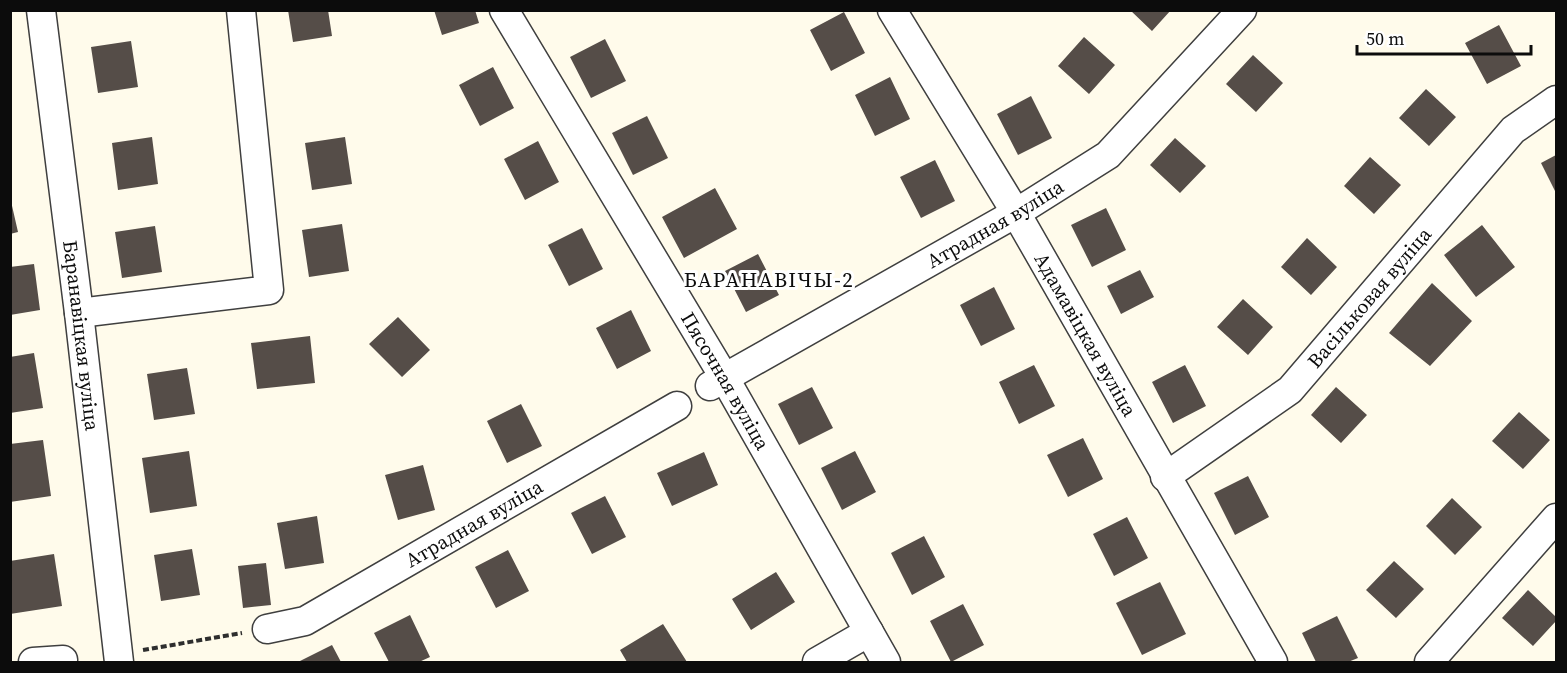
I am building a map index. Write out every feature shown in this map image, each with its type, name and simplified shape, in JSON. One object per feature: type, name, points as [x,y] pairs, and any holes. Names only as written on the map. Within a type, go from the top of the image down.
[{"type":"street","name":"Баранавіцкая вуліца","points":[[41,10],[119,659]]},
{"type":"street","points":[[79,313],[269,290],[240,10]]},
{"type":"street","name":"Пясочная вуліца","points":[[504,10],[717,382],[886,663]]},
{"type":"street","name":"Адамавіцкая вуліца","points":[[892,10],[1016,213],[1273,663]]},
{"type":"street","name":"Атрадная вуліца","points":[[717,382],[1016,213],[1108,155],[1242,10]]},
{"type":"street","name":"Васільковая вуліца","points":[[1165,477],[1290,390],[1513,130],[1557,100]]},
{"type":"street","name":"Атрадная вуліца","points":[[267,629],[304,621],[677,406]]},
{"type":"street","points":[[1429,663],[1557,518]]},
{"type":"street","points":[[818,663],[869,632]]},
{"type":"street","points":[[33,663],[63,660]]},
{"type":"path","points":[[119,659],[267,629]]},
{"type":"building","points":[[288,10],[328,10],[332,36],[293,42]]},
{"type":"building","points":[[434,10],[475,10],[479,23],[442,35]]},
{"type":"building","points":[[1130,10],[1171,10],[1152,31]]},
{"type":"building","points":[[844,12],[865,53],[831,71],[810,30]]},
{"type":"building","points":[[1499,25],[1521,66],[1487,84],[1465,43]]},
{"type":"building","points":[[1084,37],[1115,65],[1089,94],[1058,66]]},
{"type":"building","points":[[605,39],[626,81],[591,98],[570,57]]},
{"type":"building","points":[[131,41],[138,87],[98,93],[91,47]]},
{"type":"building","points":[[1253,55],[1283,83],[1256,112],[1226,84]]},
{"type":"building","points":[[493,67],[514,108],[480,126],[459,85]]},
{"type":"building","points":[[890,77],[910,119],[875,136],[855,95]]},
{"type":"building","points":[[1426,89],[1456,117],[1429,146],[1399,118]]},
{"type":"building","points":[[1031,96],[1052,138],[1018,155],[997,114]]},
{"type":"building","points":[[647,116],[668,158],[633,175],[612,133]]},
{"type":"building","points":[[152,137],[158,184],[118,190],[112,143]]},
{"type":"building","points":[[345,137],[352,184],[312,190],[305,143]]},
{"type":"building","points":[[1175,138],[1206,166],[1180,193],[1150,165]]},
{"type":"building","points":[[538,141],[559,182],[525,200],[504,159]]},
{"type":"building","points":[[1556,155],[1556,193],[1541,163]]},
{"type":"building","points":[[1370,157],[1401,185],[1374,214],[1344,186]]},
{"type":"building","points":[[935,160],[955,201],[921,218],[900,177]]},
{"type":"building","points":[[715,188],[737,229],[684,258],[662,217]]},
{"type":"building","points":[[10,197],[18,232],[10,234]]},
{"type":"building","points":[[1106,208],[1126,250],[1092,267],[1071,225]]},
{"type":"building","points":[[342,224],[349,271],[309,277],[302,230]]},
{"type":"building","points":[[1482,225],[1515,267],[1476,297],[1444,255]]},
{"type":"building","points":[[155,226],[162,272],[122,278],[115,232]]},
{"type":"building","points":[[582,228],[603,269],[569,286],[548,245]]},
{"type":"building","points":[[1307,238],[1337,267],[1311,295],[1281,267]]},
{"type":"building","points":[[758,254],[779,295],[746,312],[725,271]]},
{"type":"building","points":[[34,264],[40,310],[10,315],[10,267]]},
{"type":"building","points":[[1140,270],[1154,297],[1121,314],[1107,286]]},
{"type":"building","points":[[1432,283],[1472,321],[1430,366],[1389,333]]},
{"type":"building","points":[[994,287],[1015,329],[981,346],[960,305]]},
{"type":"building","points":[[1243,299],[1273,327],[1248,355],[1217,327]]},
{"type":"building","points":[[631,310],[651,351],[617,369],[596,328]]},
{"type":"building","points":[[398,317],[430,350],[402,377],[369,344]]},
{"type":"building","points":[[310,336],[315,383],[257,389],[251,343]]},
{"type":"building","points":[[34,353],[43,408],[10,413],[10,357]]},
{"type":"building","points":[[1034,365],[1055,406],[1019,424],[999,382]]},
{"type":"building","points":[[1185,365],[1206,406],[1173,423],[1152,382]]},
{"type":"building","points":[[187,368],[195,414],[154,420],[147,374]]},
{"type":"building","points":[[812,387],[833,428],[799,445],[778,404]]},
{"type":"building","points":[[1336,387],[1367,415],[1341,443],[1311,415]]},
{"type":"building","points":[[521,404],[542,446],[507,463],[487,421]]},
{"type":"building","points":[[1519,412],[1550,440],[1523,469],[1492,441]]},
{"type":"building","points":[[1083,438],[1103,479],[1068,497],[1047,455]]},
{"type":"building","points":[[43,440],[51,496],[10,502],[10,444]]},
{"type":"building","points":[[189,451],[197,506],[150,513],[142,458]]},
{"type":"building","points":[[855,451],[876,492],[842,510],[821,468]]},
{"type":"building","points":[[704,452],[718,485],[672,506],[657,473]]},
{"type":"building","points":[[423,465],[435,510],[398,520],[385,475]]},
{"type":"building","points":[[1248,476],[1269,517],[1235,535],[1214,493]]},
{"type":"building","points":[[605,496],[626,537],[592,554],[571,513]]},
{"type":"building","points":[[1452,498],[1482,527],[1455,555],[1426,526]]},
{"type":"building","points":[[317,516],[324,563],[285,569],[277,523]]},
{"type":"building","points":[[1127,517],[1148,558],[1114,576],[1093,534]]},
{"type":"building","points":[[924,536],[945,577],[912,595],[891,553]]},
{"type":"building","points":[[192,549],[200,595],[161,601],[154,555]]},
{"type":"building","points":[[508,550],[529,591],[496,608],[475,567]]},
{"type":"building","points":[[54,554],[62,606],[10,614],[10,561]]},
{"type":"building","points":[[1394,561],[1424,589],[1396,618],[1366,590]]},
{"type":"building","points":[[266,563],[271,605],[243,608],[238,566]]},
{"type":"building","points":[[776,572],[795,602],[751,630],[732,599]]},
{"type":"building","points":[[1160,582],[1186,634],[1142,655],[1116,603]]},
{"type":"building","points":[[1528,590],[1556,617],[1556,621],[1533,646],[1502,618]]},
{"type":"building","points":[[963,604],[984,645],[951,662],[930,621]]},
{"type":"building","points":[[410,615],[430,657],[419,662],[389,662],[374,633]]},
{"type":"building","points":[[1337,616],[1358,658],[1348,662],[1316,662],[1302,633]]},
{"type":"building","points":[[663,624],[687,662],[627,662],[620,650]]},
{"type":"building","points":[[332,645],[341,662],[298,662]]},
{"type":"district","name":"БАРАНАВІЧЫ-2","points":[[769,279]]}]
